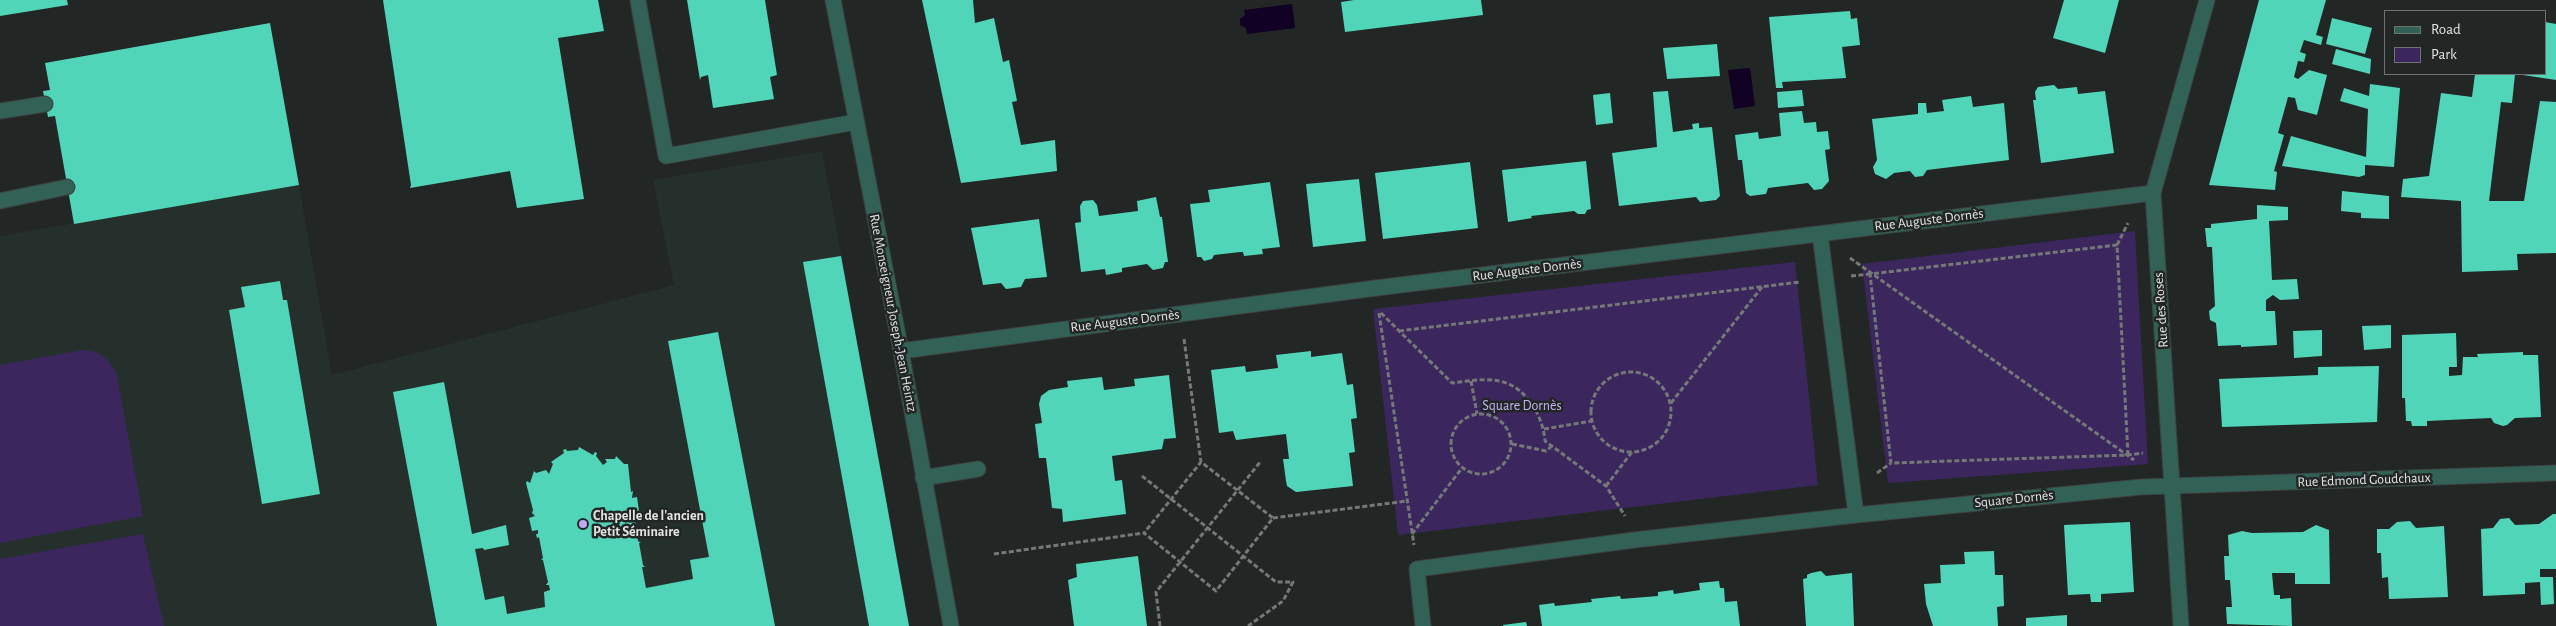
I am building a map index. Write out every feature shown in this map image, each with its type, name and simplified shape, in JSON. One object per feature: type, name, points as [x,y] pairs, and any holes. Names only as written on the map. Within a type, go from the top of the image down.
[{"type":"street","name":"Rue Monseigneur Joseph-Jean Heintz","points":[[833,0],[901,351],[951,626]]},
{"type":"street","name":"Rue des Roses","points":[[2181,626],[2153,193],[2206,0]]},
{"type":"street","points":[[638,2],[666,156],[856,122]]},
{"type":"street","points":[[0,112],[45,104]]},
{"type":"street","points":[[0,202],[68,187]]},
{"type":"street","name":"Rue Auguste Dornès","points":[[901,351],[1180,313],[2153,193]]},
{"type":"street","points":[[1820,234],[1856,515]]},
{"type":"street","points":[[923,478],[978,469]]},
{"type":"street","name":"Rue Edmond Goudchaux","points":[[2172,486],[2556,473]]},
{"type":"street","name":"Square Dornès","points":[[1417,569],[1634,540],[1856,515],[2141,487],[2172,486]]},
{"type":"street","points":[[1417,569],[1423,626]]},
{"type":"path","points":[[1870,274],[2116,245],[2128,455]]},
{"type":"path","points":[[1870,274],[2128,455]]},
{"type":"path","points":[[1870,274],[1891,463],[2128,455]]},
{"type":"path","points":[[1399,331],[1826,278]]},
{"type":"path","points":[[1670,402],[1763,286]]},
{"type":"path","points":[[1417,569],[1378,311],[1452,382],[1501,381],[1518,389],[1539,415],[1544,428],[1545,441],[1606,486],[1632,527],[1634,540]]},
{"type":"path","points":[[1180,313],[1201,462],[1273,518]]},
{"type":"path","points":[[1631,371],[1648,375],[1662,386],[1670,402],[1671,417],[1667,431],[1658,442],[1646,450],[1632,452],[1618,450],[1606,443],[1597,433],[1592,421],[1592,403],[1600,387],[1613,375],[1631,371]]},
{"type":"path","points":[[1471,381],[1477,414]]},
{"type":"path","points":[[1477,414],[1494,417],[1507,428],[1512,444],[1508,460],[1494,472],[1478,474],[1462,468],[1454,456],[1451,443],[1455,429],[1464,419],[1477,414]]},
{"type":"path","points":[[1544,428],[1592,421]]},
{"type":"path","points":[[1512,444],[1546,450],[1552,446]]},
{"type":"path","points":[[1606,486],[1632,452]]},
{"type":"path","points":[[1160,626],[1156,592],[1261,461]]},
{"type":"path","points":[[994,554],[1144,533],[1201,462]]},
{"type":"path","points":[[1412,534],[1462,468]]},
{"type":"path","points":[[1142,476],[1276,582],[1293,582],[1283,601],[1248,626]]},
{"type":"path","points":[[1144,533],[1216,591],[1273,518],[1407,500]]},
{"type":"shaded area","points":[[1292,4],[1295,28],[1247,34],[1246,28],[1240,25],[1240,19],[1245,15],[1244,10]]},
{"type":"shaded area","points":[[1750,68],[1755,106],[1734,109],[1728,70]]},
{"type":"shaded area","points":[[822,151],[910,626],[0,626],[0,236],[299,185],[332,375],[674,285],[653,180]]},
{"type":"green space","points":[[2135,231],[2148,464],[1888,483],[1862,264]]},
{"type":"green space","name":"Square Dornès","points":[[1795,262],[1818,485],[1398,535],[1373,309]]},
{"type":"green space","points":[[83,350],[102,356],[116,371],[143,516],[0,543],[0,365]]},
{"type":"green space","points":[[143,534],[164,626],[0,626],[0,559]]},
{"type":"building","points":[[0,0],[67,0],[68,5],[0,16]]},
{"type":"building","points":[[383,0],[598,0],[604,31],[558,38],[584,199],[517,208],[510,171],[410,188]]},
{"type":"building","points":[[687,0],[765,0],[777,75],[770,77],[774,99],[713,108],[708,75],[701,77],[700,80]]},
{"type":"building","points":[[922,0],[973,0],[975,23],[994,18],[1003,62],[1009,60],[1017,101],[1012,102],[1021,145],[1055,140],[1057,171],[961,183]]},
{"type":"building","points":[[1354,0],[1481,0],[1483,15],[1345,32],[1341,2]]},
{"type":"building","points":[[2064,0],[2119,0],[2105,53],[2053,38]]},
{"type":"building","points":[[2259,0],[2326,0],[2316,35],[2323,37],[2321,45],[2304,40],[2300,52],[2306,54],[2304,62],[2298,61],[2294,77],[2298,79],[2309,70],[2327,75],[2317,115],[2298,110],[2295,98],[2288,97],[2278,133],[2284,135],[2274,171],[2277,172],[2275,190],[2209,185]]},
{"type":"building","points":[[1850,11],[1851,19],[1857,18],[1860,45],[1842,47],[1846,78],[1782,82],[1783,88],[1776,88],[1769,17]]},
{"type":"building","points":[[2332,18],[2372,28],[2365,54],[2326,44]]},
{"type":"building","points":[[2546,22],[2556,24],[2556,80],[2523,75],[2546,75]]},
{"type":"building","points":[[270,23],[299,185],[74,224],[55,116],[48,117],[43,91],[50,90],[45,63]]},
{"type":"building","points":[[1717,44],[1720,76],[1667,79],[1663,48]]},
{"type":"building","points":[[2336,49],[2371,59],[2370,74],[2332,64]]},
{"type":"building","points":[[2475,75],[2515,75],[2512,103],[2501,102],[2489,201],[2524,201],[2540,101],[2556,102],[2556,253],[2517,254],[2518,270],[2462,272],[2461,201],[2401,197],[2403,179],[2429,176],[2441,93],[2472,97]]},
{"type":"building","points":[[2370,84],[2400,88],[2394,167],[2365,165],[2365,175],[2359,177],[2282,166],[2291,136],[2366,157],[2368,109],[2340,101],[2344,88],[2369,96]]},
{"type":"building","points":[[2054,85],[2058,89],[2077,87],[2078,94],[2105,91],[2114,153],[2041,163],[2033,100],[2036,100],[2035,92],[2038,87]]},
{"type":"building","points":[[1802,90],[1804,106],[1778,108],[1777,92]]},
{"type":"building","points":[[1668,91],[1673,132],[1693,129],[1692,124],[1699,123],[1699,128],[1712,127],[1720,196],[1716,200],[1700,202],[1696,197],[1619,206],[1612,153],[1657,147],[1653,92]]},
{"type":"building","points":[[1610,93],[1613,123],[1596,125],[1593,95]]},
{"type":"building","points":[[1971,96],[1973,107],[2004,103],[2009,160],[1927,170],[1923,176],[1915,177],[1910,171],[1894,173],[1886,179],[1875,174],[1873,167],[1877,160],[1872,119],[1918,114],[1918,103],[1926,103],[1927,113],[1944,111],[1942,100]]},
{"type":"building","points":[[1802,111],[1804,123],[1816,122],[1817,132],[1828,131],[1830,149],[1825,150],[1829,181],[1822,189],[1814,190],[1808,183],[1768,188],[1766,194],[1750,196],[1746,193],[1742,160],[1738,160],[1735,135],[1758,132],[1759,139],[1781,136],[1779,113]]},
{"type":"building","points":[[1586,161],[1591,209],[1587,210],[1585,214],[1578,214],[1574,211],[1531,216],[1532,218],[1508,222],[1502,170]]},
{"type":"building","points":[[1470,162],[1478,228],[1383,239],[1375,173]]},
{"type":"building","points":[[1359,179],[1366,241],[1313,247],[1306,184]]},
{"type":"building","points":[[1270,182],[1280,247],[1262,249],[1263,254],[1244,256],[1243,252],[1240,252],[1214,255],[1212,259],[1204,261],[1201,257],[1197,257],[1190,204],[1210,202],[1208,190]]},
{"type":"building","points":[[2342,191],[2389,196],[2389,219],[2361,218],[2361,213],[2341,211]]},
{"type":"building","points":[[1156,197],[1160,217],[1162,217],[1168,262],[1165,262],[1163,268],[1153,270],[1147,264],[1122,268],[1122,272],[1106,275],[1105,269],[1081,272],[1075,223],[1081,222],[1080,206],[1083,201],[1093,200],[1097,205],[1099,216],[1138,211],[1137,201]]},
{"type":"building","points":[[2257,205],[2288,207],[2288,220],[2269,221],[2272,280],[2297,279],[2299,299],[2280,300],[2273,295],[2266,300],[2266,311],[2275,311],[2277,345],[2218,346],[2216,323],[2210,320],[2209,311],[2215,306],[2212,247],[2207,247],[2205,228],[2211,228],[2211,224],[2257,219]]},
{"type":"building","points":[[1039,219],[1047,277],[1025,279],[1021,287],[1006,289],[1001,283],[983,285],[971,228]]},
{"type":"building","points":[[841,256],[909,626],[869,626],[803,262]]},
{"type":"building","points":[[280,281],[283,300],[287,300],[320,494],[262,504],[229,310],[245,307],[241,287]]},
{"type":"building","points":[[2391,325],[2391,348],[2364,350],[2362,326]]},
{"type":"building","points":[[2322,330],[2322,356],[2294,358],[2293,331]]},
{"type":"building","points":[[718,332],[775,626],[437,626],[393,392],[444,382],[472,534],[506,525],[509,545],[484,550],[483,548],[475,549],[485,600],[504,596],[507,614],[545,607],[544,592],[550,590],[549,585],[546,585],[548,582],[543,560],[541,560],[543,558],[539,537],[537,538],[536,534],[538,534],[538,530],[532,531],[529,518],[535,516],[532,513],[533,510],[526,483],[527,481],[530,483],[534,471],[536,473],[546,470],[549,474],[553,464],[551,462],[564,453],[563,450],[566,449],[567,451],[578,450],[579,447],[593,455],[595,452],[603,465],[607,462],[605,459],[615,459],[616,456],[624,464],[628,464],[631,492],[633,491],[632,498],[637,497],[639,511],[634,512],[637,518],[635,519],[638,541],[641,543],[639,543],[645,567],[642,567],[646,588],[693,579],[690,560],[709,557],[668,341]]},
{"type":"building","points":[[2456,333],[2457,367],[2449,367],[2449,376],[2462,375],[2463,357],[2478,357],[2477,354],[2523,352],[2523,355],[2538,355],[2541,417],[2515,418],[2503,426],[2494,423],[2491,418],[2427,421],[2427,426],[2412,426],[2411,421],[2406,421],[2405,398],[2402,398],[2402,335]]},
{"type":"building","points":[[1311,351],[1311,357],[1342,353],[1347,385],[1353,384],[1357,418],[1351,419],[1355,452],[1349,453],[1353,486],[1296,492],[1287,486],[1286,481],[1283,459],[1289,459],[1286,434],[1236,440],[1233,431],[1219,433],[1211,370],[1245,366],[1246,372],[1278,368],[1276,355]]},
{"type":"building","points":[[2379,366],[2377,422],[2222,427],[2219,379],[2318,375],[2318,367]]},
{"type":"building","points":[[1169,375],[1176,438],[1164,439],[1162,449],[1112,456],[1115,481],[1122,480],[1126,514],[1063,522],[1062,509],[1052,508],[1046,458],[1039,458],[1035,424],[1042,423],[1039,404],[1041,396],[1049,390],[1068,387],[1067,381],[1102,377],[1104,390],[1135,386],[1134,379]]},
{"type":"building","points":[[2553,514],[2556,514],[2556,569],[2540,569],[2540,577],[2553,577],[2554,604],[2541,605],[2540,582],[2525,583],[2525,594],[2483,596],[2481,529],[2493,528],[2500,519],[2509,518],[2515,525],[2539,524]]},
{"type":"building","points":[[2410,521],[2416,528],[2444,526],[2448,597],[2389,599],[2388,577],[2382,578],[2381,553],[2377,553],[2377,529],[2389,529],[2397,522]]},
{"type":"building","points":[[2130,522],[2134,592],[2101,594],[2101,602],[2091,602],[2090,594],[2068,595],[2064,525]]},
{"type":"building","points":[[2316,525],[2329,530],[2330,584],[2295,584],[2295,573],[2272,573],[2274,595],[2280,595],[2280,599],[2291,598],[2292,626],[2227,624],[2226,607],[2232,607],[2230,580],[2225,580],[2224,556],[2229,556],[2228,535],[2242,531],[2252,533],[2303,532]]},
{"type":"building","points":[[1994,551],[1995,575],[2003,575],[2004,606],[1997,607],[1998,626],[1933,626],[1926,604],[1924,584],[1941,583],[1940,565],[1965,564],[1964,552]]},
{"type":"building","points":[[1138,556],[1147,626],[1074,626],[1068,580],[1077,577],[1076,564]]},
{"type":"building","points":[[1821,571],[1826,576],[1852,573],[1854,626],[1806,626],[1803,579],[1807,578],[1807,575],[1811,573]]},
{"type":"building","points":[[1719,581],[1720,588],[1724,588],[1725,602],[1737,601],[1740,626],[1542,626],[1539,605],[1554,603],[1555,606],[1592,602],[1591,599],[1620,596],[1621,599],[1658,596],[1658,592],[1673,590],[1674,594],[1700,590],[1699,583]]},
{"type":"building","points":[[2067,615],[2067,626],[2026,626],[2026,618]]},
{"type":"building","points":[[1526,622],[1527,626],[1503,626],[1503,625]]},
{"type":"place","name":"Chapelle de l'ancien Petit Séminaire","points":[[583,524]]}]
